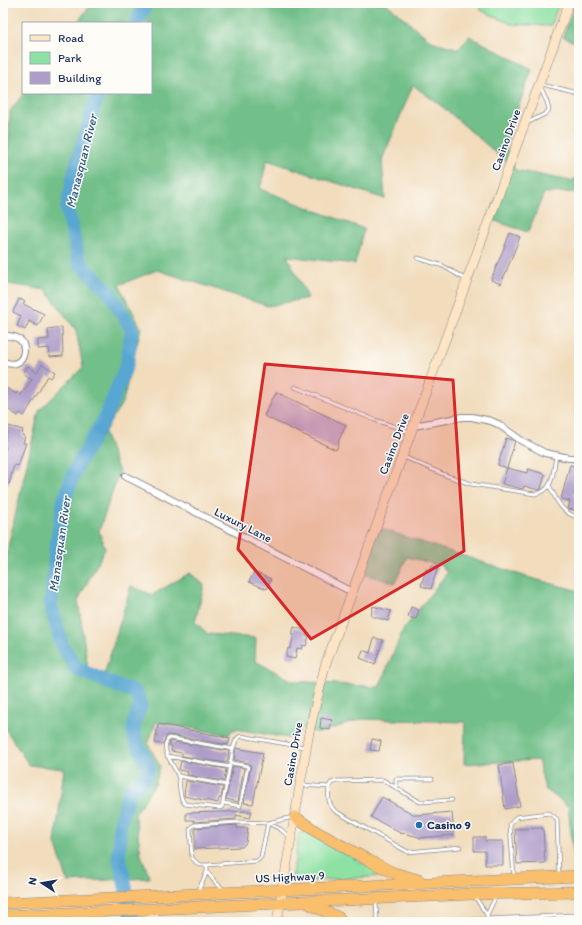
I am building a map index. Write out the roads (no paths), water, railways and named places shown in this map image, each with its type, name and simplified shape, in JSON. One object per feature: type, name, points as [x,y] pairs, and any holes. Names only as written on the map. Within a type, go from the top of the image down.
[{"type":"highway","points":[[295,817],[317,832],[394,873],[427,883]]},
{"type":"highway","name":"US Highway 9","points":[[3,903],[579,876]]},
{"type":"highway","points":[[3,916],[32,918],[98,912],[376,898],[497,893],[579,892]]},
{"type":"highway","points":[[305,902],[339,918],[343,922]]},
{"type":"street","name":"Casino Drive","points":[[277,922],[306,747],[325,666],[525,124],[568,3]]},
{"type":"street","points":[[3,335],[12,336],[20,341],[24,346],[24,351],[19,362],[10,364],[3,362]]},
{"type":"street","points":[[413,429],[462,417],[491,421],[544,453],[577,459]]},
{"type":"street","name":"Luxury Lane","points":[[125,476],[352,592]]},
{"type":"lane","points":[[539,84],[579,94]]},
{"type":"lane","points":[[525,124],[545,114],[549,110],[539,84]]},
{"type":"lane","points":[[418,258],[443,266],[467,280]]},
{"type":"lane","points":[[295,387],[375,420],[413,429]]},
{"type":"lane","points":[[402,457],[471,484],[535,494],[543,493],[549,485],[556,456]]},
{"type":"lane","points":[[549,485],[560,505],[568,514],[579,517]]},
{"type":"lane","points":[[234,749],[169,738],[167,740],[167,756],[178,776],[180,796],[181,800],[185,804],[219,808],[222,807],[237,737],[241,736],[306,747]]},
{"type":"lane","points":[[167,756],[230,767]]},
{"type":"lane","points":[[224,803],[240,806],[248,766],[231,762]]},
{"type":"lane","points":[[178,776],[227,785]]},
{"type":"lane","points":[[396,788],[396,779],[432,779]]},
{"type":"lane","points":[[452,800],[420,802],[383,780],[337,781],[331,783],[329,787],[328,800],[335,811],[408,852],[460,848]]},
{"type":"lane","points":[[300,785],[329,787]]},
{"type":"lane","points":[[514,879],[510,825],[516,817],[549,813],[557,819],[559,877]]},
{"type":"lane","points":[[268,823],[261,857],[257,861],[199,865],[192,858],[190,829],[194,825],[239,822],[268,823],[295,817]]},
{"type":"lane","points":[[268,823],[291,838]]},
{"type":"lane","points":[[197,894],[207,872],[207,865]]},
{"type":"lane","points":[[207,872],[227,893]]},
{"type":"lane","points":[[487,921],[487,915],[497,893]]},
{"type":"lane","points":[[473,894],[487,915]]},
{"type":"lane","points":[[376,898],[376,922]]},
{"type":"lane","points":[[570,915],[570,922]]},
{"type":"lane","points":[[425,922],[487,921],[578,915],[579,922]]},
{"type":"lane","points":[[549,916],[549,922]]},
{"type":"waterway","name":"Manasquan River","points":[[137,22],[147,3]]},
{"type":"waterway","name":"Manasquan River","points":[[99,94],[75,170],[67,208],[79,262],[110,293],[132,330],[127,364],[106,416],[77,466],[64,500],[56,547],[51,605],[62,645],[77,669],[135,692],[141,704],[134,724],[134,737],[149,767],[144,779],[130,790],[120,824],[119,856],[133,922]]},
{"type":"place","name":"Casino 9","points":[[419,825]]}]
